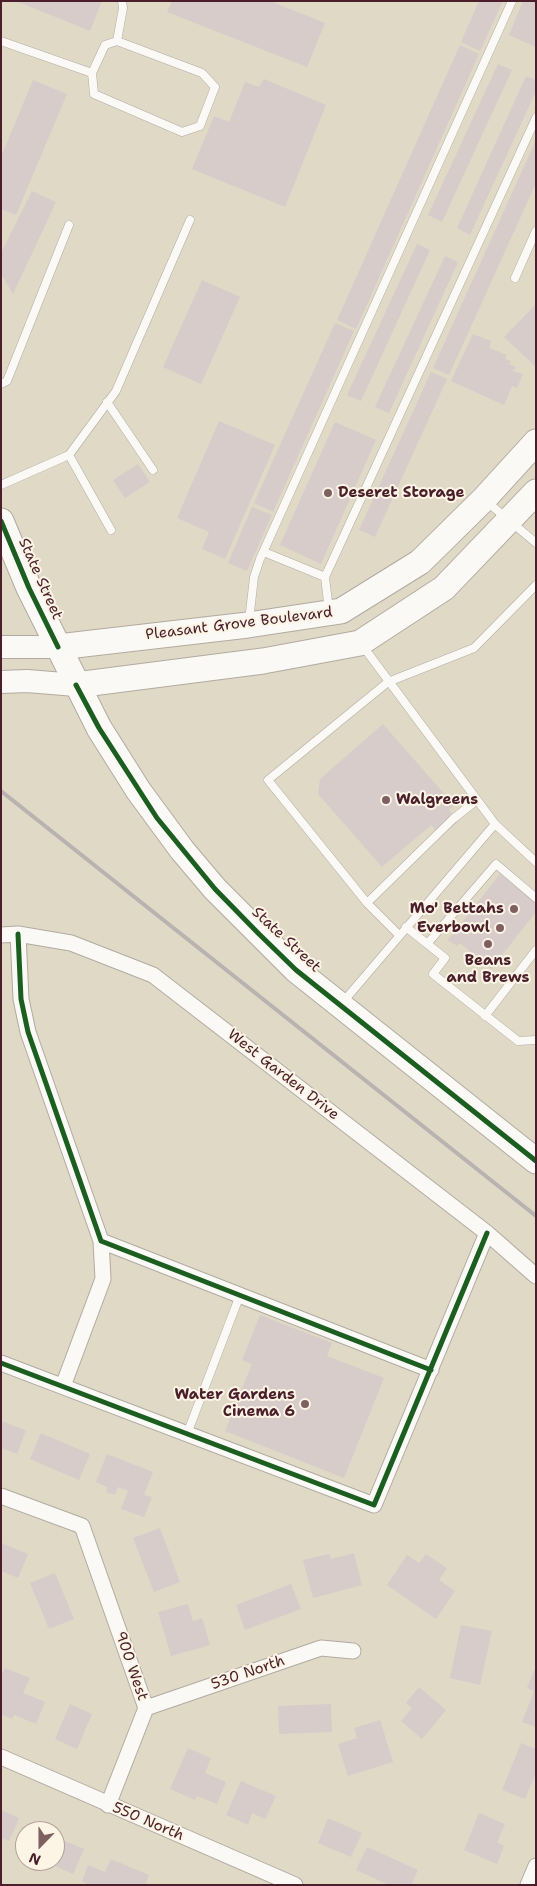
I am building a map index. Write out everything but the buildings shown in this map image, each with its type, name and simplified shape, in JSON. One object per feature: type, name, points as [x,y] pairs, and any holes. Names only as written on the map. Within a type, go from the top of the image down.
[{"type":"main road","name":"Pleasant Grove Boulevard","points":[[58,647],[248,625],[341,611],[420,562],[484,499],[536,442]]},
{"type":"main road","points":[[1,682],[76,685],[263,661],[360,643],[444,588],[536,492]]},
{"type":"main road","name":"State Street","points":[[1,521],[76,685],[138,790],[182,850],[259,934],[296,970],[536,1161]]},
{"type":"main road","points":[[1,648],[58,647]]},
{"type":"street","name":"West Garden Drive","points":[[1,935],[18,934],[72,942],[153,975],[486,1233],[536,1276]]},
{"type":"street","points":[[18,934],[21,999],[28,1032],[101,1241],[103,1279],[63,1386]]},
{"type":"street","points":[[1,1363],[374,1505],[486,1233]]},
{"type":"street","points":[[101,1241],[431,1370]]},
{"type":"street","name":"900 West","points":[[1,1496],[82,1526],[146,1708],[108,1805]]},
{"type":"street","name":"530 North","points":[[146,1708],[322,1648],[352,1651]]},
{"type":"street","name":"550 North","points":[[1,1757],[295,1885]]},
{"type":"street","points":[[528,1885],[536,1866]]},
{"type":"lane","points":[[118,41],[124,8],[122,1]]},
{"type":"lane","points":[[248,625],[254,577],[264,552],[512,1]]},
{"type":"lane","points":[[1,41],[92,73]]},
{"type":"lane","points":[[118,41],[202,73],[215,87],[200,126],[182,132],[94,94],[92,73],[105,45],[118,41]]},
{"type":"lane","points":[[329,612],[325,577],[536,118]]},
{"type":"lane","points":[[1,484],[69,455],[116,391],[190,220]]},
{"type":"lane","points":[[1,384],[7,381],[69,225]]},
{"type":"lane","points":[[514,278],[536,231]]},
{"type":"lane","points":[[108,402],[153,470]]},
{"type":"lane","points":[[69,455],[111,530]]},
{"type":"lane","points":[[484,499],[536,543]]},
{"type":"lane","points":[[264,552],[325,577]]},
{"type":"lane","points":[[399,934],[367,903],[268,780],[388,682],[474,648],[536,585]]},
{"type":"lane","points":[[360,643],[495,824],[536,862]]},
{"type":"lane","points":[[367,903],[454,819],[477,800]]},
{"type":"lane","points":[[341,1005],[399,934],[495,824]]},
{"type":"lane","points":[[427,944],[496,864],[536,898]]},
{"type":"lane","points":[[406,927],[445,958],[432,974],[518,1041],[536,1040]]},
{"type":"lane","points":[[485,1016],[536,950]]},
{"type":"lane","points":[[187,1434],[240,1296]]},
{"type":"railway","points":[[1,791],[536,1216]]},
{"type":"cycle path","points":[[1,521],[29,588],[58,647]]},
{"type":"cycle path","points":[[76,685],[99,728],[157,818],[215,889],[296,970],[536,1161]]},
{"type":"cycle path","points":[[18,934],[21,999],[28,1032],[101,1241],[431,1370]]},
{"type":"cycle path","points":[[1,1363],[374,1505],[487,1233]]},
{"type":"place","name":"Deseret Storage","points":[[328,493]]},
{"type":"place","name":"Walgreens","points":[[386,800]]},
{"type":"place","name":"Mo' Bettahs","points":[[514,909]]},
{"type":"place","name":"Everbowl","points":[[500,928]]},
{"type":"place","name":"Beans and Brews","points":[[488,944]]},
{"type":"place","name":"Water Gardens Cinema 6","points":[[305,1404]]}]
